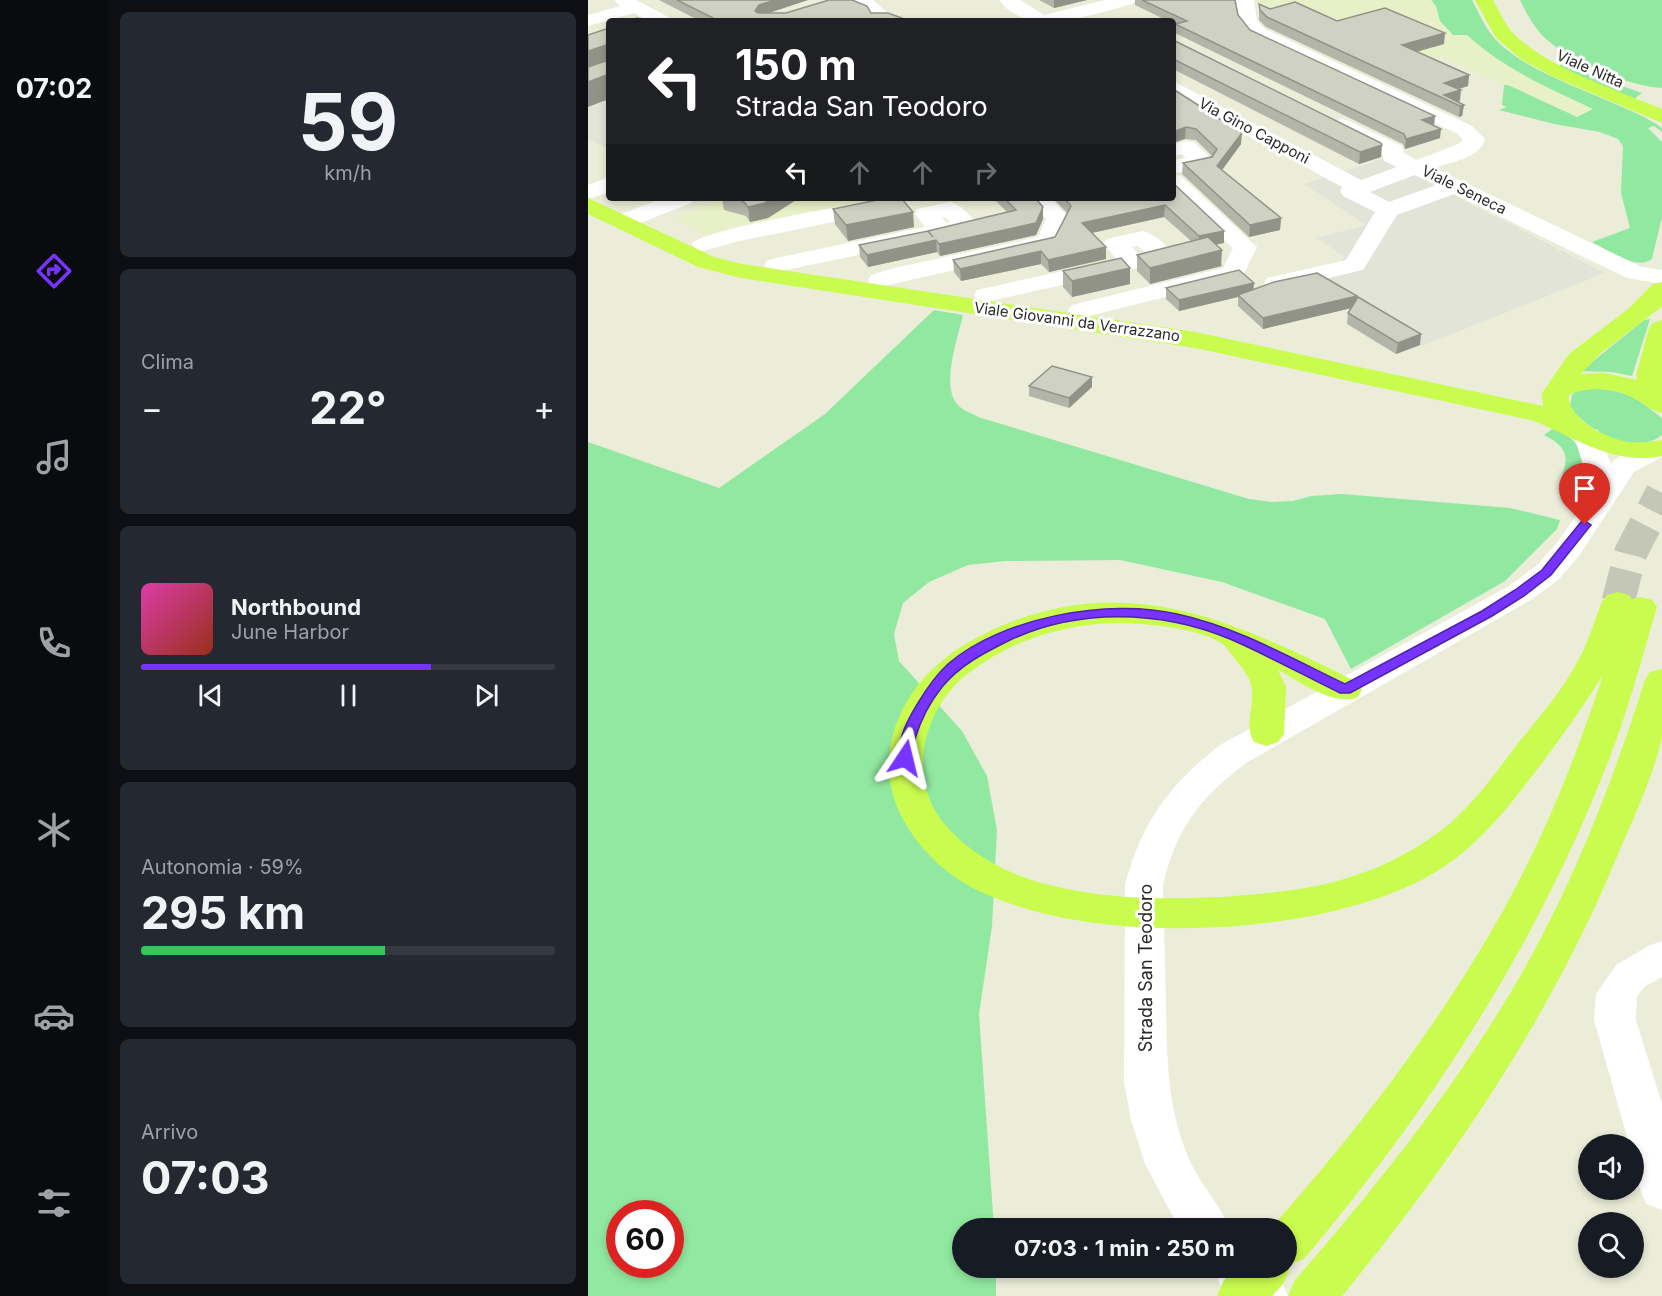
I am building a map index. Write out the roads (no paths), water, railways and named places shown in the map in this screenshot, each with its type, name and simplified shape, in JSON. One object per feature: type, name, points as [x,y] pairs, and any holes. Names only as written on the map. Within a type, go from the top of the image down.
[{"type":"main road","points":[[1484,0],[1503,34],[1528,55],[1561,73],[1657,108]]},
{"type":"main road","name":"Viale Nitta","points":[[1523,27],[1543,47],[1566,61],[1657,108]]},
{"type":"main road","name":"Viale Giovanni da Verrazzano","points":[[607,201],[631,218],[765,275],[1205,342],[1540,414],[1605,444],[1622,449],[1658,449]]},
{"type":"main road","name":"Viale Giovanni da Verrazzano","points":[[711,253],[1257,339],[1497,391],[1528,395],[1558,391],[1574,383],[1604,381],[1627,386],[1659,402]]},
{"type":"main road","points":[[1580,431],[1559,410],[1558,391],[1565,374],[1581,357],[1642,312],[1662,289]]},
{"type":"main road","points":[[1659,402],[1649,375],[1662,328]]},
{"type":"main road","points":[[1297,1232],[1387,1122],[1452,1026],[1508,937],[1580,786],[1610,708],[1629,604],[1577,687],[1536,746],[1478,818],[1439,851],[1385,879],[1324,900],[1255,911],[1185,913],[1099,909],[1067,905],[1003,887],[974,870],[947,850],[930,833],[919,816],[908,790],[905,772],[906,745],[912,725],[923,703],[954,666],[998,639],[1052,621],[1116,612],[1176,618],[1233,636],[1345,690]]},
{"type":"main road","points":[[1233,636],[1260,668],[1269,687],[1266,734]]},
{"type":"main road","points":[[1312,1296],[1350,1252],[1430,1147],[1498,1049],[1551,955],[1592,869],[1622,797],[1662,680]]},
{"type":"main road","points":[[1241,1296],[1257,1278]]},
{"type":"street","points":[[862,0],[885,18]]},
{"type":"street","points":[[1008,0],[1037,18]]},
{"type":"street","points":[[1052,18],[1099,3],[1127,0]]},
{"type":"street","name":"Viale Seneca","points":[[1245,0],[1248,21],[1258,33],[1465,130],[1474,139],[1473,144],[1466,149],[1415,167]]},
{"type":"street","points":[[588,21],[630,4],[657,18]]},
{"type":"street","name":"Via Gino Capponi","points":[[1176,89],[1360,188]]},
{"type":"street","points":[[1320,114],[1394,151],[1392,156],[1415,167]]},
{"type":"street","points":[[1176,149],[1186,147],[1203,161],[1176,166]]},
{"type":"street","points":[[1388,210],[1351,191],[1415,167]]},
{"type":"street","name":"Viale Seneca","points":[[1415,167],[1636,273],[1662,277]]},
{"type":"street","points":[[1081,310],[1233,273],[1245,247],[1176,184]]},
{"type":"street","points":[[1275,284],[1355,265],[1388,210],[1455,186]]},
{"type":"street","points":[[631,218],[675,201]]},
{"type":"street","points":[[711,253],[731,236],[888,204],[886,201]]},
{"type":"street","points":[[880,280],[1047,242],[1058,218],[1041,201]]},
{"type":"street","points":[[776,265],[935,232]]},
{"type":"street","points":[[986,295],[1128,264]]},
{"type":"street","name":"Strada San Teodoro","points":[[1580,431],[1598,468],[1585,525]]},
{"type":"street","name":"Strada San Teodoro","points":[[1199,1218],[1191,1208],[1168,1164],[1152,1120],[1146,1082],[1144,885],[1149,865],[1166,823],[1187,795],[1233,754],[1345,690],[1487,614],[1547,573],[1585,525],[1623,466],[1658,449]]},
{"type":"street","points":[[1646,967],[1617,994],[1615,1020],[1654,1129],[1662,1190]]},
{"type":"street","points":[[1247,1278],[1264,1296]]},
{"type":"tunnel","points":[[1618,602],[1631,552],[1662,493]]}]
